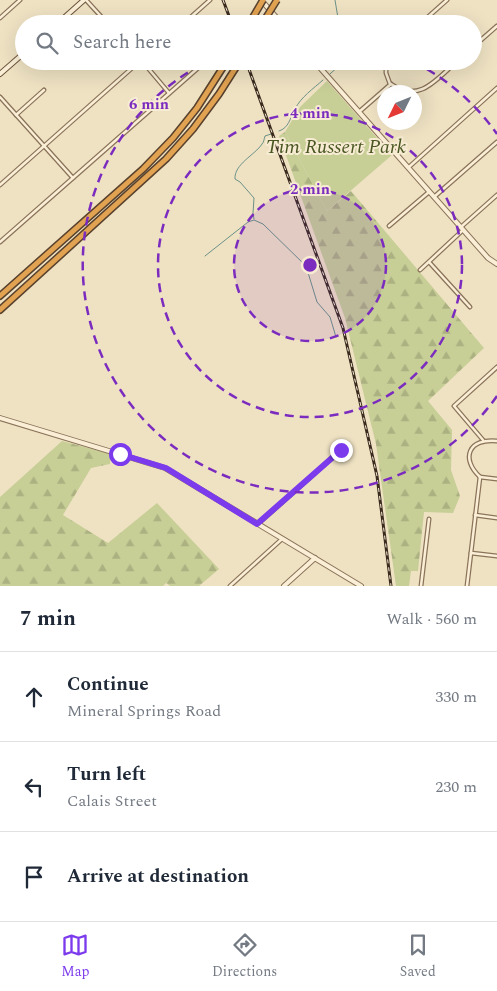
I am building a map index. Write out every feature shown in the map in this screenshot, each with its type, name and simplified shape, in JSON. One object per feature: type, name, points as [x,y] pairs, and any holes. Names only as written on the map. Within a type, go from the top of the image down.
[{"type":"highway","points":[[254,15],[262,0]]},
{"type":"highway","points":[[268,15],[277,0]]},
{"type":"highway","points":[[0,296],[143,169],[173,138],[197,108],[221,70]]},
{"type":"highway","points":[[0,310],[166,159],[193,129],[234,70]]},
{"type":"street","points":[[0,18],[20,0]]},
{"type":"street","points":[[68,15],[85,0],[99,15]]},
{"type":"street","points":[[193,15],[210,0]]},
{"type":"street","points":[[262,0],[274,15]]},
{"type":"street","points":[[430,15],[447,0]]},
{"type":"street","points":[[482,39],[497,26]]},
{"type":"street","points":[[0,74],[15,61]]},
{"type":"street","points":[[0,185],[131,70]]},
{"type":"street","points":[[149,70],[170,93]]},
{"type":"street","points":[[0,242],[196,70]]},
{"type":"street","points":[[322,70],[488,258],[497,264]]},
{"type":"street","points":[[386,70],[390,84],[403,90],[418,92],[431,84],[447,70]]},
{"type":"street","points":[[359,112],[390,84]]},
{"type":"street","points":[[408,168],[497,88]]},
{"type":"street","points":[[16,115],[44,90]]},
{"type":"street","points":[[0,97],[72,178]]},
{"type":"street","points":[[434,197],[497,142]]},
{"type":"street","points":[[390,226],[429,192]]},
{"type":"street","points":[[420,270],[497,195]]},
{"type":"street","points":[[429,262],[470,307]]},
{"type":"street","points":[[483,440],[454,406],[497,367]]},
{"type":"street","points":[[0,418],[166,468],[361,586]]},
{"type":"street","points":[[497,441],[483,440],[475,444],[469,457],[471,467],[480,477],[497,480]]},
{"type":"street","points":[[257,524],[341,450]]},
{"type":"street","points":[[467,586],[480,477]]},
{"type":"street","points":[[475,515],[497,518]]},
{"type":"street","points":[[421,586],[429,519]]},
{"type":"street","points":[[230,586],[282,539]]},
{"type":"street","points":[[471,552],[497,556]]},
{"type":"street","points":[[284,586],[315,558]]},
{"type":"green space","name":"Tim Russert Park","points":[[327,81],[392,155],[327,211],[285,132],[300,107]]},
{"type":"green space","points":[[285,132],[327,211],[351,191],[484,348],[428,401],[452,430],[451,470],[460,496],[453,513],[424,512],[418,571],[411,571],[409,586],[396,586],[376,444],[345,318],[279,136]]},
{"type":"green space","points":[[62,441],[111,454],[110,464],[91,468],[63,515],[108,543],[157,503],[219,569],[199,586],[170,586],[166,583],[163,586],[0,586],[0,497]]},
{"type":"waterway","points":[[335,0],[338,15]]},
{"type":"waterway","points":[[330,74],[334,70]]},
{"type":"waterway","points":[[279,131],[287,125],[300,101],[323,80]]},
{"type":"waterway","points":[[254,219],[254,198],[235,179],[241,164],[259,148],[265,136],[271,134]]},
{"type":"waterway","points":[[205,256],[248,222],[254,220],[263,224],[306,266],[317,302],[330,317],[336,337]]},
{"type":"railway","points":[[223,0],[229,15]]},
{"type":"railway","points":[[249,70],[343,328],[377,476],[391,586]]},
{"type":"route","points":[[120,454],[166,468],[257,524],[341,450]]}]
